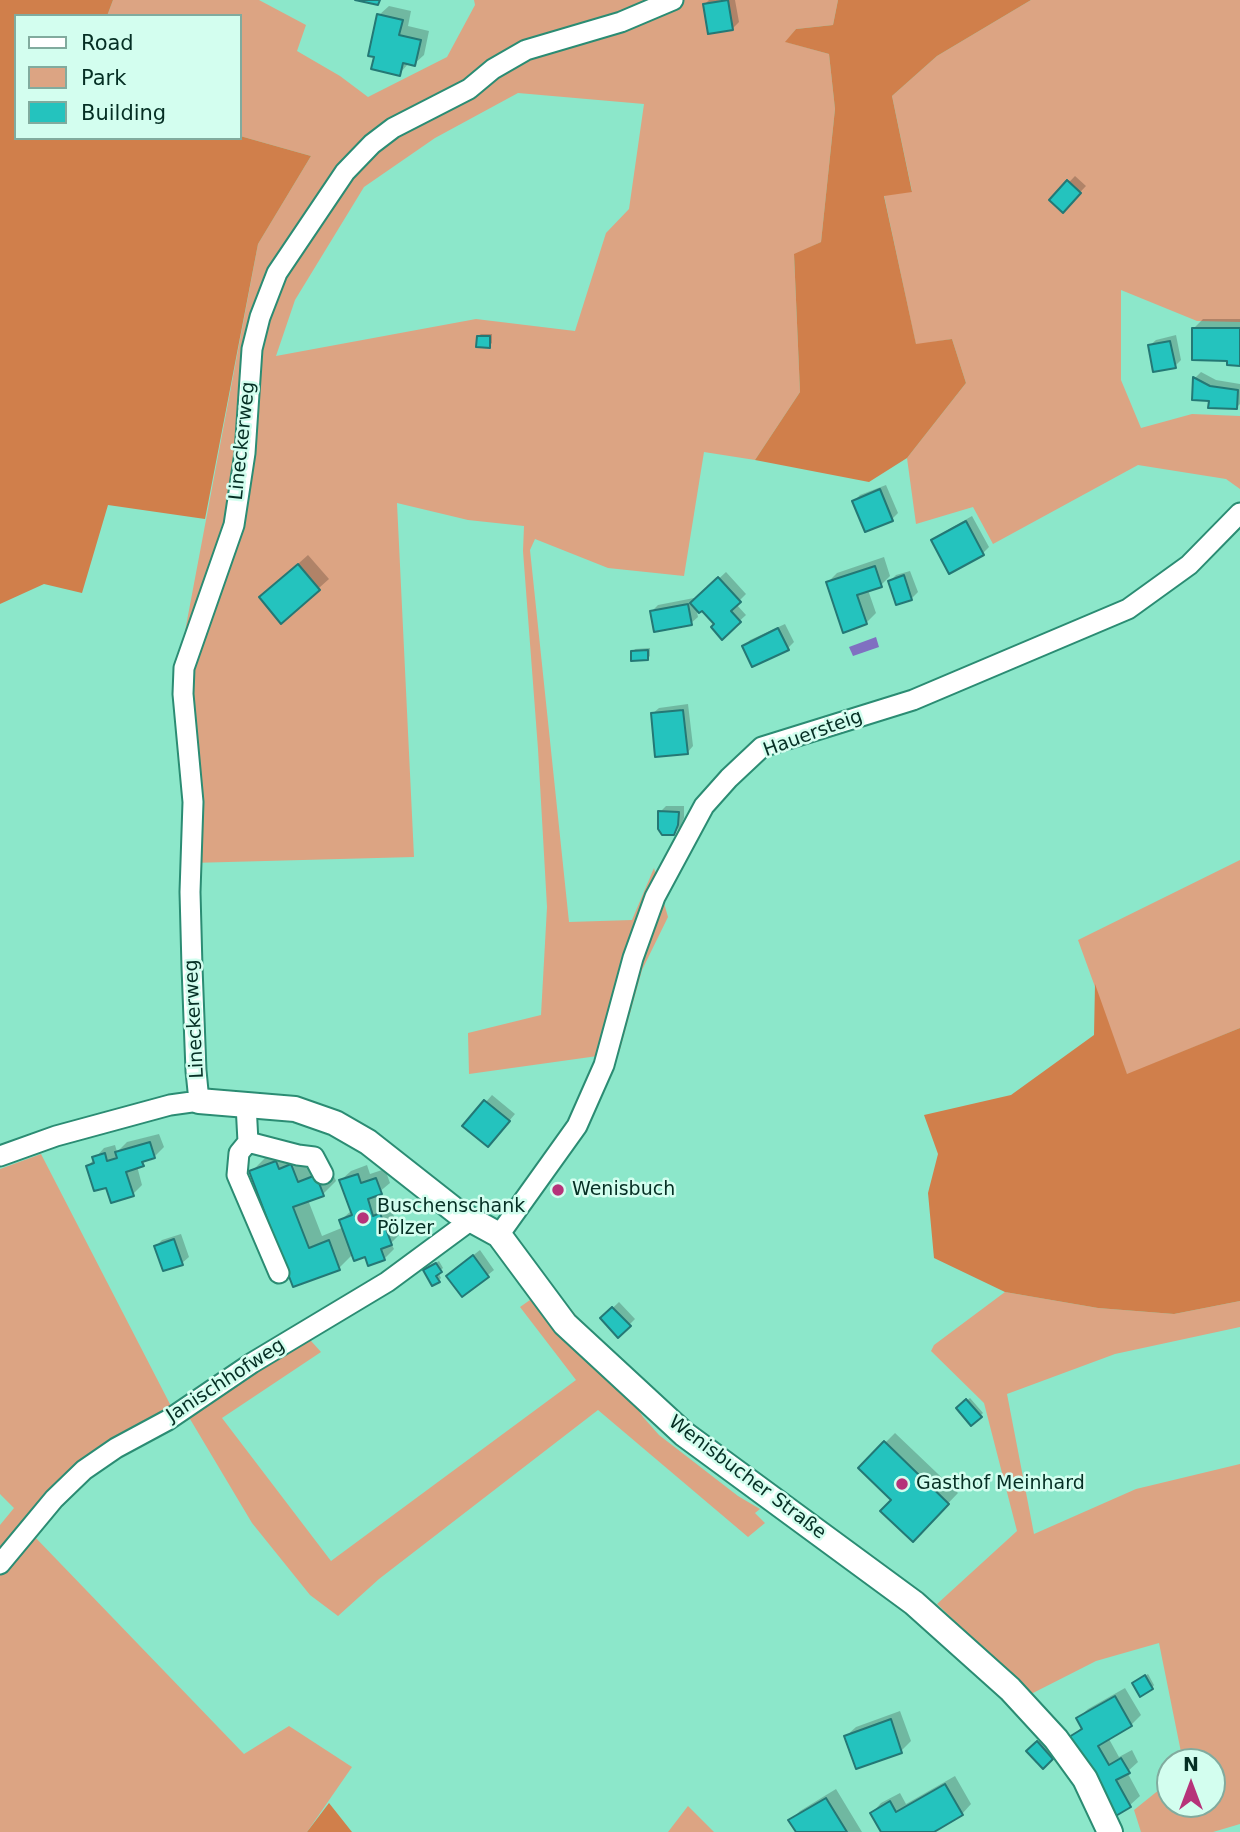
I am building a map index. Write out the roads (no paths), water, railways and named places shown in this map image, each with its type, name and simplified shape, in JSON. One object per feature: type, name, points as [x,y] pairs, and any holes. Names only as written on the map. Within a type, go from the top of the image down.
[{"type":"street","name":"Lineckerweg","points":[[199,1101],[195,1071],[191,942],[193,802],[183,694],[184,668],[234,526],[245,453],[252,349],[260,317],[277,273],[345,172],[372,144],[393,128],[469,89],[493,69],[526,50],[621,22],[673,0]]},
{"type":"street","name":"Hauersteig","points":[[499,1236],[577,1126],[604,1065],[633,958],[655,897],[704,806],[729,778],[762,747],[913,700],[1128,609],[1189,565],[1240,513]]},
{"type":"street","name":"Wenisbucher Straße","points":[[199,1101],[295,1109],[335,1123],[368,1142],[457,1212],[499,1236],[565,1324],[684,1434],[914,1602],[1010,1689],[1056,1739],[1085,1779],[1110,1832]]},
{"type":"street","points":[[0,1156],[56,1136],[170,1105],[199,1101]]},
{"type":"street","points":[[246,1104],[248,1142],[239,1153],[237,1175],[279,1273]]},
{"type":"street","points":[[248,1142],[314,1157],[323,1174]]},
{"type":"street","name":"Janischhofweg","points":[[0,1564],[54,1499],[84,1470],[116,1448],[168,1420],[252,1363],[387,1282],[471,1220]]},
{"type":"place","name":"Wenisbuch","points":[[558,1190]]},
{"type":"place","name":"Buschenschank Pölzer","points":[[363,1218]]},
{"type":"place","name":"Gasthof Meinhard","points":[[902,1484]]}]
